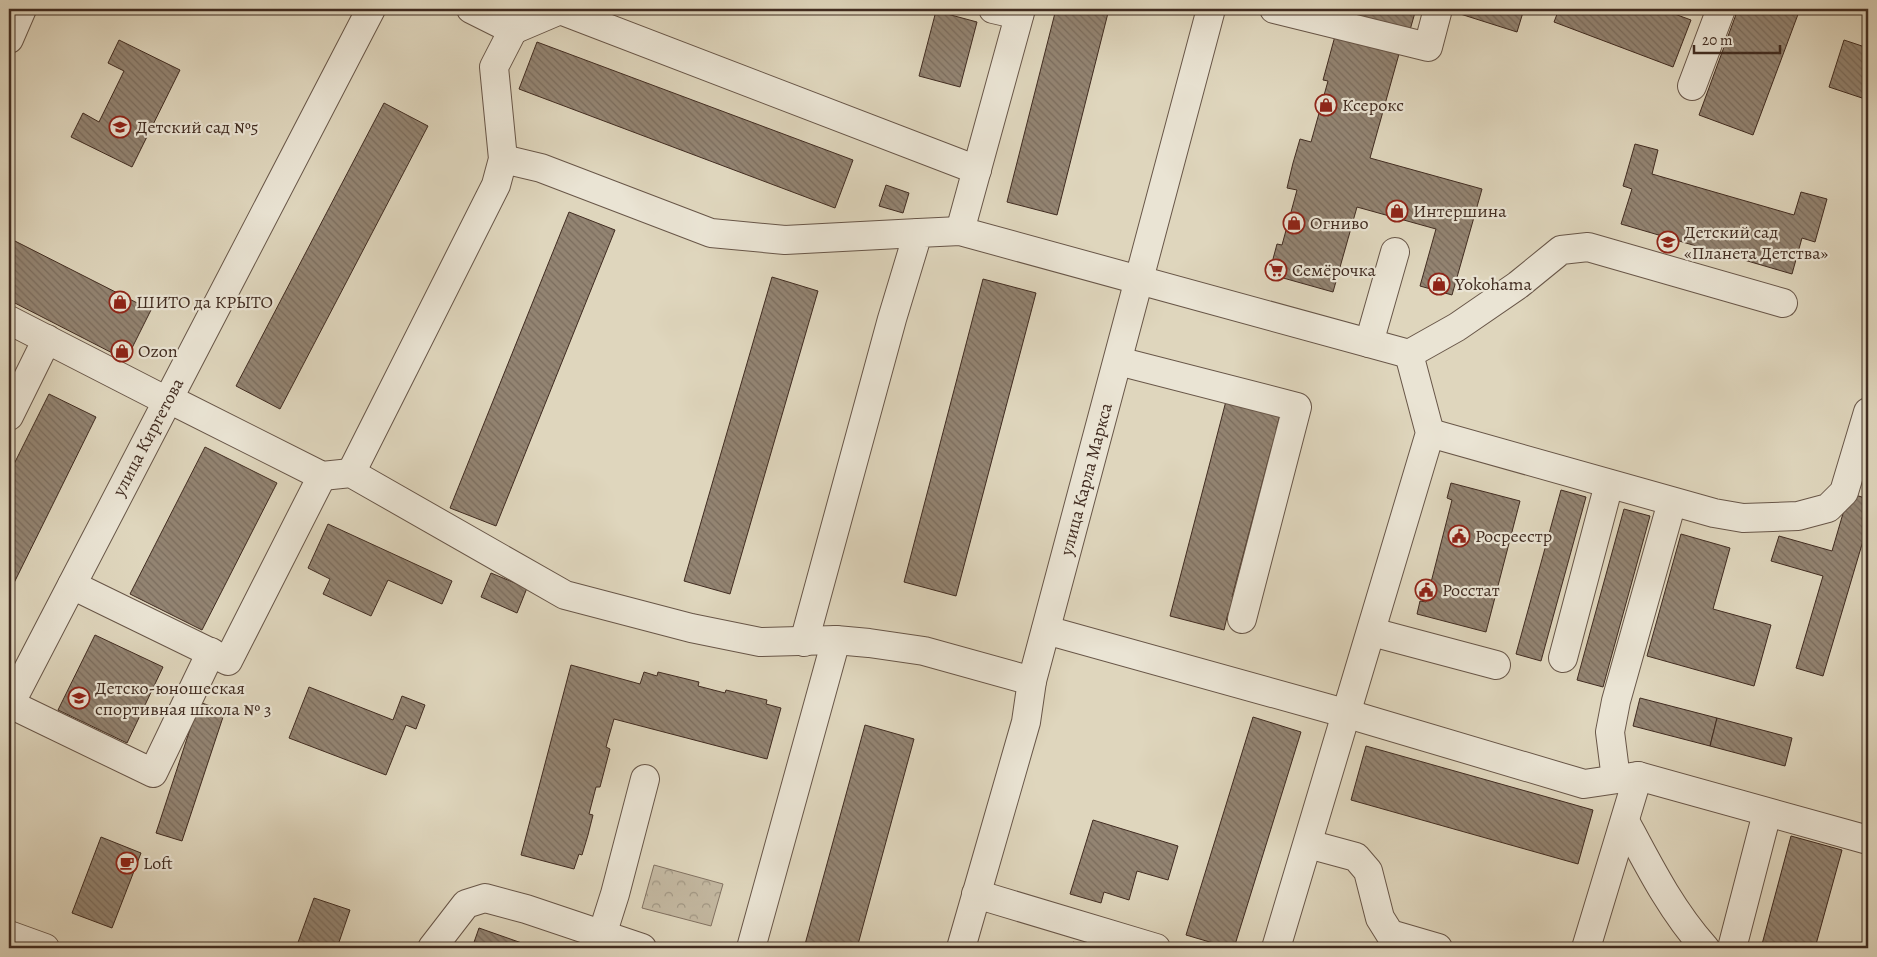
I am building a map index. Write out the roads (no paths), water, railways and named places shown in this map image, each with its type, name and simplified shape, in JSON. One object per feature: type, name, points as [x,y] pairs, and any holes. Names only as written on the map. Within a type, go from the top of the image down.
[{"type":"street","points":[[9,39],[22,9]]},
{"type":"street","name":"улица Киргетова","points":[[12,693],[72,585],[371,9]]},
{"type":"street","points":[[471,9],[513,30]]},
{"type":"street","name":"улица Карла Маркса","points":[[961,948],[1026,722],[1032,682],[1211,9]]},
{"type":"street","points":[[1274,9],[1428,47],[1438,9]]},
{"type":"street","points":[[1692,86],[1721,9]]},
{"type":"street","points":[[351,474],[496,185],[503,159],[494,67],[513,30],[560,10],[977,170]]},
{"type":"street","points":[[960,231],[977,170],[1011,11]]},
{"type":"street","points":[[503,159],[541,168],[712,233],[785,240],[960,231],[1409,354],[1457,327],[1518,285],[1561,250],[1588,247],[1783,304]]},
{"type":"street","points":[[804,642],[918,233]]},
{"type":"street","points":[[1369,343],[1395,252]]},
{"type":"street","points":[[9,320],[322,476],[351,474],[565,595],[691,628],[760,642],[836,640],[924,651],[1032,682]]},
{"type":"street","points":[[9,416],[47,339]]},
{"type":"street","points":[[1276,948],[1348,714],[1430,433],[1409,354]]},
{"type":"street","points":[[1118,361],[1297,407],[1242,619]]},
{"type":"street","points":[[1430,433],[1714,514],[1743,518],[1798,516],[1828,508],[1844,492],[1861,459],[1868,412]]},
{"type":"street","points":[[72,585],[228,661],[322,476]]},
{"type":"street","points":[[1563,658],[1609,484]]},
{"type":"street","points":[[1586,948],[1625,821],[1627,778],[1610,732],[1616,701],[1672,502]]},
{"type":"street","points":[[1046,630],[1348,714],[1584,784],[1627,778],[1868,840]]},
{"type":"street","points":[[1372,632],[1496,665]]},
{"type":"street","points":[[752,948],[836,640]]},
{"type":"street","points":[[12,693],[149,781],[211,652]]},
{"type":"street","points":[[602,935],[615,894],[645,779]]},
{"type":"street","points":[[1732,948],[1767,813]]},
{"type":"street","points":[[1625,821],[1662,890],[1689,930],[1706,948]]},
{"type":"street","points":[[1308,844],[1356,857],[1368,871],[1380,918],[1390,934],[1438,948]]},
{"type":"street","points":[[976,894],[1156,948]]},
{"type":"street","points":[[432,948],[466,904],[485,898],[642,948]]},
{"type":"street","points":[[9,935],[45,948]]},
{"type":"place","name":"Ксерокс","points":[[1326,105]]},
{"type":"place","name":"Дeтский сад №5","points":[[120,127]]},
{"type":"place","name":"Интершина","points":[[1397,211]]},
{"type":"place","name":"Огниво","points":[[1294,223]]},
{"type":"place","name":"Детский сад «Планета Детства»","points":[[1668,242]]},
{"type":"place","name":"Семёрочка","points":[[1276,270]]},
{"type":"place","name":"Yokohama","points":[[1439,284]]},
{"type":"place","name":"ШИТО да КРЫТО","points":[[120,302]]},
{"type":"place","name":"Ozon","points":[[122,351]]},
{"type":"place","name":"Росреестр","points":[[1459,536]]},
{"type":"place","name":"Росстат","points":[[1426,590]]},
{"type":"place","name":"Детско-юношеская спортивная школа № 3","points":[[79,698]]},
{"type":"place","name":"Loft","points":[[127,863]]}]
